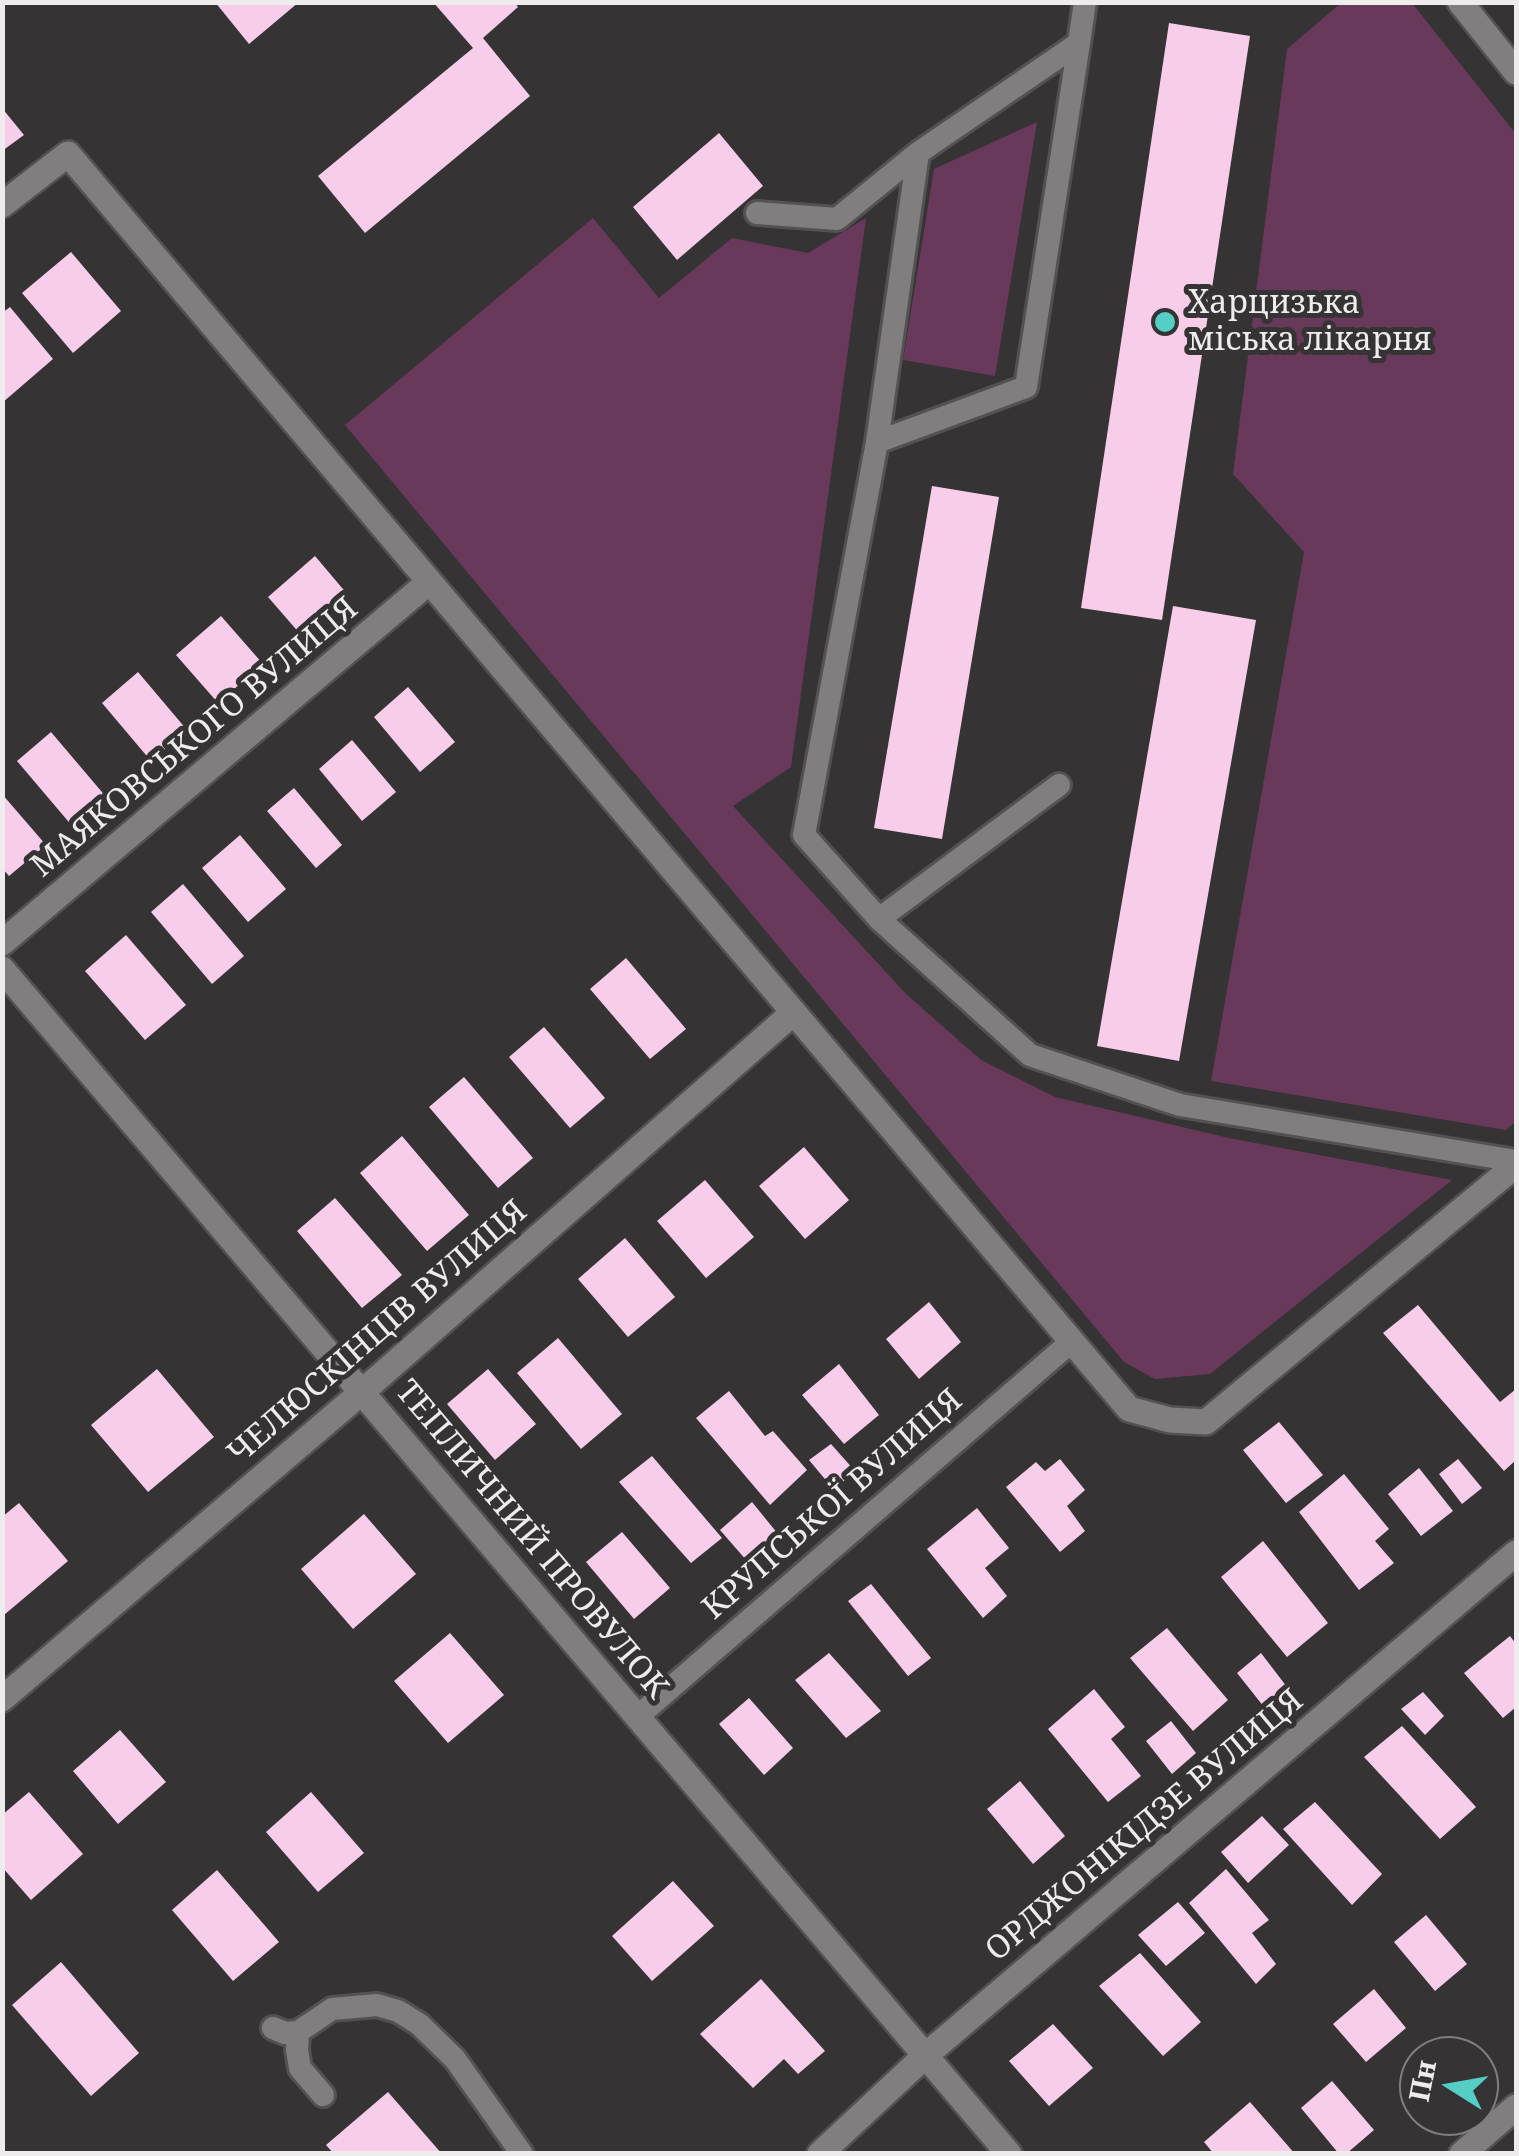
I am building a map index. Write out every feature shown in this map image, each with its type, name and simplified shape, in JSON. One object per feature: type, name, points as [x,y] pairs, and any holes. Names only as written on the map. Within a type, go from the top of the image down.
[{"type":"street","points":[[1460,2],[1516,72]]},
{"type":"street","points":[[2,205],[68,154],[1128,1409],[1170,1420],[1206,1422],[1516,1163]]},
{"type":"street","name":"МАЯКОВСЬКОГО ВУЛИЦЯ","points":[[2,943],[429,582]]},
{"type":"street","name":"ТЕПЛИЧНИЙ ПРОВУЛОК","points":[[2,969],[1010,2154]]},
{"type":"street","name":"ЧЕЛЮСКІНЦІВ ВУЛИЦЯ","points":[[2,1698],[362,1392],[793,1013]]},
{"type":"street","name":"ОРДЖОНІКІДЗЕ ВУЛИЦЯ","points":[[820,2154],[926,2055],[1516,1554]]},
{"type":"street","points":[[1462,2154],[1516,2107]]},
{"type":"lane","points":[[876,442],[1026,387],[1085,2]]},
{"type":"lane","points":[[758,213],[836,219],[918,153],[1079,44]]},
{"type":"lane","points":[[918,153],[876,442],[804,835],[879,918],[1030,1054],[1180,1105],[1516,1163]]},
{"type":"lane","points":[[879,918],[1059,785]]},
{"type":"lane","name":"КРУПСЬКОЇ ВУЛИЦЯ","points":[[638,1717],[1071,1342]]},
{"type":"lane","points":[[273,2028],[285,2033],[298,2032],[332,2010],[377,2006],[398,2011],[419,2024],[455,2059],[522,2154]]},
{"type":"lane","points":[[298,2032],[300,2068],[323,2095]]},
{"type":"shaded area","points":[[1341,3],[1412,3],[1516,134],[1516,1121],[1506,1130],[1211,1081],[1304,552],[1233,474],[1287,49]]},
{"type":"shaded area","points":[[1037,122],[995,376],[903,360],[934,169]]},
{"type":"shaded area","points":[[593,218],[659,298],[732,238],[808,253],[866,218],[791,767],[733,806],[906,994],[981,1060],[1055,1097],[1229,1138],[1452,1180],[1210,1374],[1155,1379],[1124,1362],[345,425]]},
{"type":"building","points":[[215,2],[299,2],[249,44]]},
{"type":"building","points":[[433,2],[514,2],[518,7],[483,38],[530,96],[365,233],[318,176],[473,48]]},
{"type":"building","name":"Харцизька міська лікарня","points":[[1169,23],[1250,36],[1162,620],[1081,608]]},
{"type":"building","points":[[2,108],[24,135],[2,151]]},
{"type":"building","points":[[719,133],[763,186],[677,260],[633,207]]},
{"type":"building","points":[[71,252],[121,311],[73,353],[22,293]]},
{"type":"building","points":[[10,307],[53,359],[2,403],[2,313]]},
{"type":"building","points":[[932,486],[999,497],[942,839],[874,828]]},
{"type":"building","points":[[315,556],[348,595],[301,635],[268,597]]},
{"type":"building","points":[[1173,606],[1256,620],[1179,1061],[1097,1046]]},
{"type":"building","points":[[221,616],[263,664],[218,703],[176,655]]},
{"type":"building","points":[[138,672],[187,730],[151,761],[102,703]]},
{"type":"building","points":[[408,687],[455,742],[420,772],[374,717]]},
{"type":"building","points":[[51,732],[107,798],[73,827],[17,761]]},
{"type":"building","points":[[352,740],[396,792],[362,821],[319,769]]},
{"type":"building","points":[[294,788],[342,845],[316,868],[267,811]]},
{"type":"building","points":[[2,794],[46,845],[9,876],[2,868]]},
{"type":"building","points":[[240,835],[286,889],[248,922],[202,868]]},
{"type":"building","points":[[183,884],[244,956],[212,984],[151,912]]},
{"type":"building","points":[[126,935],[186,1005],[145,1040],[85,971]]},
{"type":"building","points":[[626,958],[686,1029],[650,1059],[590,989]]},
{"type":"building","points":[[544,1027],[605,1098],[570,1128],[509,1057]]},
{"type":"building","points":[[464,1077],[533,1158],[498,1188],[429,1107]]},
{"type":"building","points":[[402,1136],[469,1215],[427,1251],[360,1173]]},
{"type":"building","points":[[804,1147],[849,1200],[805,1239],[759,1186]]},
{"type":"building","points":[[705,1180],[754,1237],[706,1278],[657,1221]]},
{"type":"building","points":[[335,1198],[402,1275],[362,1308],[297,1231]]},
{"type":"building","points":[[625,1238],[675,1297],[628,1337],[578,1279]]},
{"type":"building","points":[[929,1302],[961,1342],[919,1379],[886,1339]]},
{"type":"building","points":[[1418,1305],[1500,1402],[1516,1389],[1516,1460],[1504,1471],[1383,1333]]},
{"type":"building","points":[[558,1338],[622,1414],[581,1449],[517,1373]]},
{"type":"building","points":[[839,1364],[879,1415],[844,1444],[802,1395]]},
{"type":"building","points":[[157,1369],[214,1437],[148,1492],[91,1425]]},
{"type":"building","points":[[488,1369],[536,1424],[495,1460],[447,1404]]},
{"type":"building","points":[[729,1391],[765,1436],[773,1431],[807,1470],[770,1505],[696,1418]]},
{"type":"building","points":[[1279,1422],[1323,1475],[1286,1503],[1243,1450]]},
{"type":"building","points":[[831,1444],[855,1471],[834,1490],[809,1460]]},
{"type":"building","points":[[652,1456],[722,1538],[691,1563],[619,1482]]},
{"type":"building","points":[[1060,1459],[1085,1490],[1067,1506],[1085,1531],[1060,1552],[1006,1487],[1036,1462],[1045,1471]]},
{"type":"building","points":[[1458,1459],[1482,1488],[1462,1504],[1439,1474]]},
{"type":"building","points":[[1419,1468],[1453,1511],[1421,1536],[1388,1494]]},
{"type":"building","points":[[1344,1474],[1389,1529],[1375,1541],[1394,1563],[1359,1590],[1299,1512]]},
{"type":"building","points":[[752,1502],[778,1534],[747,1561],[720,1530]]},
{"type":"building","points":[[19,1503],[68,1561],[4,1615],[2,1517]]},
{"type":"building","points":[[977,1508],[1009,1548],[985,1568],[1007,1596],[983,1618],[927,1549]]},
{"type":"building","points":[[364,1514],[416,1574],[353,1629],[301,1569]]},
{"type":"building","points":[[622,1532],[670,1588],[634,1619],[586,1562]]},
{"type":"building","points":[[1263,1541],[1328,1623],[1287,1657],[1221,1577]]},
{"type":"building","points":[[871,1584],[931,1658],[908,1676],[848,1601]]},
{"type":"building","points":[[1167,1628],[1228,1700],[1193,1731],[1130,1658]]},
{"type":"building","points":[[450,1633],[504,1695],[448,1743],[394,1681]]},
{"type":"building","points":[[1510,1636],[1516,1644],[1516,1707],[1503,1718],[1464,1673]]},
{"type":"building","points":[[829,1653],[881,1711],[846,1738],[795,1680]]},
{"type":"building","points":[[1261,1653],[1287,1687],[1264,1707],[1237,1673]]},
{"type":"building","points":[[1094,1689],[1125,1727],[1111,1739],[1141,1776],[1108,1802],[1048,1729]]},
{"type":"building","points":[[1423,1692],[1444,1716],[1425,1735],[1401,1709]]},
{"type":"building","points":[[749,1698],[793,1748],[764,1775],[719,1724]]},
{"type":"building","points":[[1171,1721],[1196,1753],[1172,1774],[1146,1741]]},
{"type":"building","points":[[1402,1726],[1476,1807],[1440,1839],[1364,1757]]},
{"type":"building","points":[[120,1730],[166,1782],[118,1824],[73,1771]]},
{"type":"building","points":[[1020,1781],[1065,1836],[1033,1864],[987,1809]]},
{"type":"building","points":[[29,1792],[83,1854],[31,1900],[2,1867],[2,1815]]},
{"type":"building","points":[[311,1792],[364,1853],[318,1892],[266,1832]]},
{"type":"building","points":[[1315,1802],[1382,1874],[1352,1905],[1283,1829]]},
{"type":"building","points":[[1262,1816],[1289,1845],[1248,1883],[1221,1852]]},
{"type":"building","points":[[1226,1869],[1269,1920],[1252,1933],[1276,1964],[1256,1984],[1189,1903]]},
{"type":"building","points":[[217,1870],[279,1942],[233,1981],[172,1910]]},
{"type":"building","points":[[673,1881],[714,1926],[652,1981],[612,1936]]},
{"type":"building","points":[[1178,1902],[1205,1933],[1166,1966],[1138,1935]]},
{"type":"building","points":[[1426,1915],[1467,1964],[1435,1991],[1394,1942]]},
{"type":"building","points":[[1140,1953],[1201,2022],[1163,2056],[1099,1986]]},
{"type":"building","points":[[61,1962],[139,2053],[91,2096],[12,2005]]},
{"type":"building","points":[[761,1979],[825,2051],[798,2074],[784,2059],[753,2088],[700,2034]]},
{"type":"building","points":[[1374,1989],[1406,2028],[1366,2062],[1333,2024]]},
{"type":"building","points":[[1053,2024],[1093,2068],[1049,2106],[1009,2061]]},
{"type":"building","points":[[1332,2081],[1374,2130],[1346,2154],[1339,2154],[1301,2108]]},
{"type":"building","points":[[388,2092],[442,2154],[334,2154],[326,2145]]},
{"type":"building","points":[[1250,2102],[1295,2154],[1214,2154],[1204,2142]]},
{"type":"place","name":"Харцизька міська лікарня","points":[[1165,322]]}]
